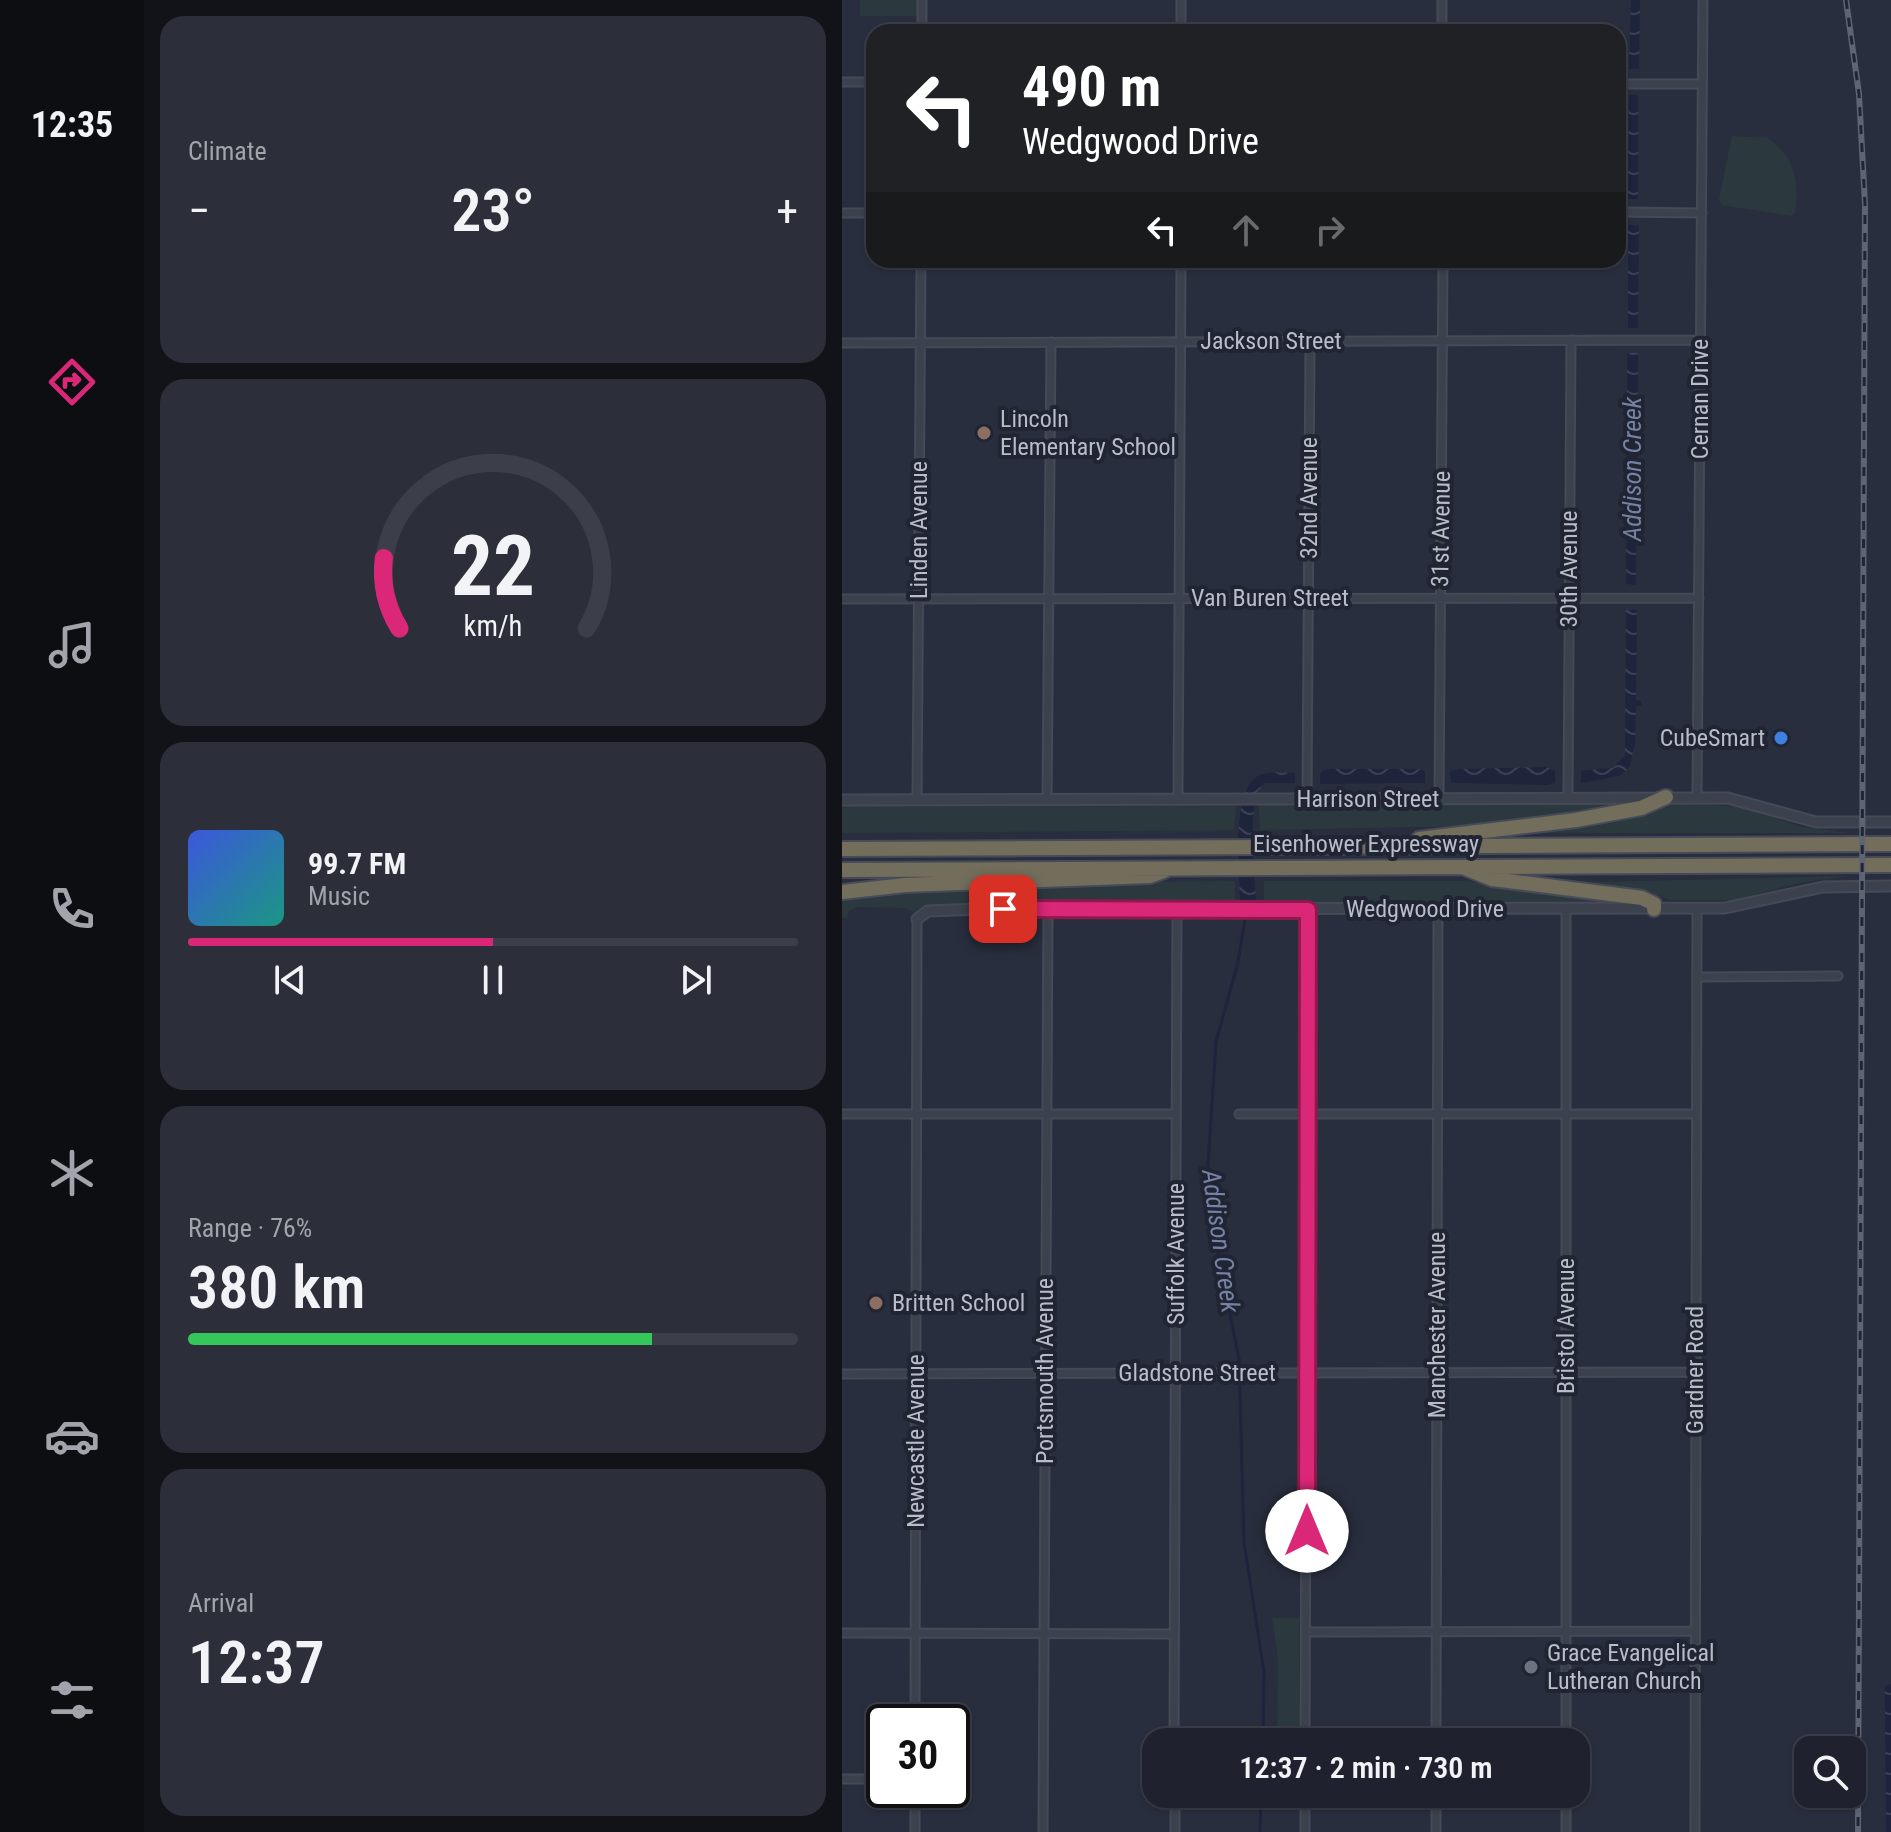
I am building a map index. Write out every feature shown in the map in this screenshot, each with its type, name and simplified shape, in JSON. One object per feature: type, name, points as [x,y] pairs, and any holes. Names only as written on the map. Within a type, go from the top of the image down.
[{"type":"highway","points":[[1397,845],[1437,835],[1505,831],[1576,820],[1641,808],[1666,797]]},
{"type":"highway","name":"Eisenhower Expressway","points":[[842,849],[1891,844]]},
{"type":"highway","points":[[1458,865],[1492,879],[1642,898],[1654,904],[1654,909]]},
{"type":"highway","name":"Eisenhower Expressway","points":[[842,870],[1177,866],[1891,865]]},
{"type":"highway","points":[[842,892],[920,884],[1150,876],[1177,866]]},
{"type":"street","points":[[922,0],[922,24]]},
{"type":"street","points":[[1181,0],[1181,24]]},
{"type":"street","points":[[1442,0],[1442,24]]},
{"type":"street","name":"Cernan Drive","points":[[1697,798],[1703,0]]},
{"type":"street","points":[[842,82],[866,82]]},
{"type":"street","points":[[1626,84],[1702,84]]},
{"type":"street","points":[[1626,212],[1702,213]]},
{"type":"street","points":[[842,213],[866,213]]},
{"type":"street","name":"Linden Avenue","points":[[917,799],[921,268]]},
{"type":"street","points":[[1178,799],[1181,268]]},
{"type":"street","name":"31st Avenue","points":[[1439,799],[1443,268]]},
{"type":"street","name":"30th Avenue","points":[[1568,798],[1571,340]]},
{"type":"street","name":"Jackson Street","points":[[842,343],[1701,340]]},
{"type":"street","name":"32nd Avenue","points":[[1307,799],[1310,341]]},
{"type":"street","points":[[1047,799],[1051,342]]},
{"type":"street","name":"Van Buren Street","points":[[842,599],[1699,598]]},
{"type":"street","name":"Harrison Street","points":[[842,800],[1666,797],[1742,799],[1816,822],[1891,822]]},
{"type":"street","name":"Wedgwood Drive","points":[[917,919],[928,911],[1048,909],[1697,909],[1745,907],[1823,887],[1891,886]]},
{"type":"street","name":"Portsmouth Avenue","points":[[1043,1832],[1048,909]]},
{"type":"street","name":"Manchester Avenue","points":[[1436,1728],[1438,909]]},
{"type":"street","name":"Bristol Avenue","points":[[1566,909],[1566,1728]]},
{"type":"street","name":"Gardner Road","points":[[1695,1832],[1697,909]]},
{"type":"street","name":"Suffolk Avenue","points":[[1174,1728],[1177,910]]},
{"type":"street","points":[[1305,1728],[1308,910]]},
{"type":"street","name":"Newcastle Avenue","points":[[915,1704],[917,919]]},
{"type":"street","points":[[1697,977],[1838,976]]},
{"type":"street","points":[[842,1114],[1176,1114]]},
{"type":"street","points":[[1239,1114],[1695,1114]]},
{"type":"street","name":"Gladstone Street","points":[[842,1374],[1695,1372]]},
{"type":"street","points":[[1306,1632],[1695,1631]]},
{"type":"street","points":[[842,1633],[1174,1634]]},
{"type":"street","points":[[842,1779],[866,1779]]},
{"type":"street","points":[[915,1808],[915,1832]]},
{"type":"street","points":[[1175,1808],[1175,1832]]},
{"type":"street","points":[[1305,1808],[1305,1832]]},
{"type":"street","points":[[1436,1808],[1436,1832]]},
{"type":"street","points":[[1566,1808],[1566,1832]]},
{"type":"shaded area","points":[[860,0],[921,0],[921,16],[860,16]]},
{"type":"shaded area","points":[[1732,136],[1767,138],[1784,153],[1795,180],[1795,213],[1791,216],[1722,205],[1719,200]]},
{"type":"shaded area","points":[[1635,802],[1527,825],[1260,830],[1259,805],[1275,803]]},
{"type":"shaded area","points":[[1666,803],[1744,807],[1802,827],[1850,833],[1537,833]]},
{"type":"shaded area","points":[[842,804],[1236,805],[1234,830],[842,833]]},
{"type":"shaded area","points":[[1850,876],[1803,882],[1735,900],[1669,900],[1650,892],[1556,883]]},
{"type":"shaded area","points":[[1235,881],[1235,902],[1224,905],[931,905],[914,912],[904,908],[856,907],[849,911],[847,918],[842,918],[842,899],[891,893],[1038,884]]},
{"type":"shaded area","points":[[1264,881],[1462,881],[1642,903],[1275,905],[1264,903]]},
{"type":"shaded area","points":[[1272,1618],[1299,1618],[1299,1728],[1277,1728],[1278,1657]]},
{"type":"water","points":[[1631,0],[1640,0],[1639,69],[1629,69]]},
{"type":"water","points":[[1629,95],[1638,95],[1638,199],[1628,199]]},
{"type":"water","points":[[1628,225],[1639,225],[1638,328],[1628,328]]},
{"type":"water","points":[[1627,353],[1638,353],[1636,585],[1626,584]]},
{"type":"water","points":[[1626,610],[1637,610],[1636,700],[1641,701],[1642,706],[1636,706],[1635,744],[1629,768],[1619,776],[1581,783],[1581,771],[1613,768],[1625,755]]},
{"type":"water","points":[[1547,767],[1555,771],[1555,783],[1548,785],[1451,783],[1450,771],[1459,769]]},
{"type":"water","points":[[1329,769],[1418,769],[1425,771],[1425,783],[1320,784],[1320,772]]},
{"type":"water","points":[[1295,773],[1295,783],[1265,783],[1259,792],[1253,821],[1256,903],[1240,903],[1238,834],[1243,798],[1258,776]]},
{"type":"water","points":[[1891,1684],[1891,1832],[1886,1832],[1885,1686]]},
{"type":"waterway","name":"Addison Creek","points":[[1246,913],[1238,962],[1216,1042],[1207,1179],[1211,1219],[1239,1359],[1244,1542],[1264,1672],[1263,1728]]},
{"type":"waterway","name":"Addison Creek","points":[[1260,1832],[1261,1808]]},
{"type":"railway","points":[[1846,0],[1859,94],[1865,204],[1858,1832]]},
{"type":"place","name":"Lincoln Elementary School","points":[[984,433]]},
{"type":"place","name":"CubeSmart","points":[[1781,738]]},
{"type":"place","name":"Britten School","points":[[876,1303]]},
{"type":"place","name":"Grace Evangelical Lutheran Church","points":[[1531,1667]]},
{"type":"route","points":[[1003,909],[1308,910],[1307,1531]]}]
